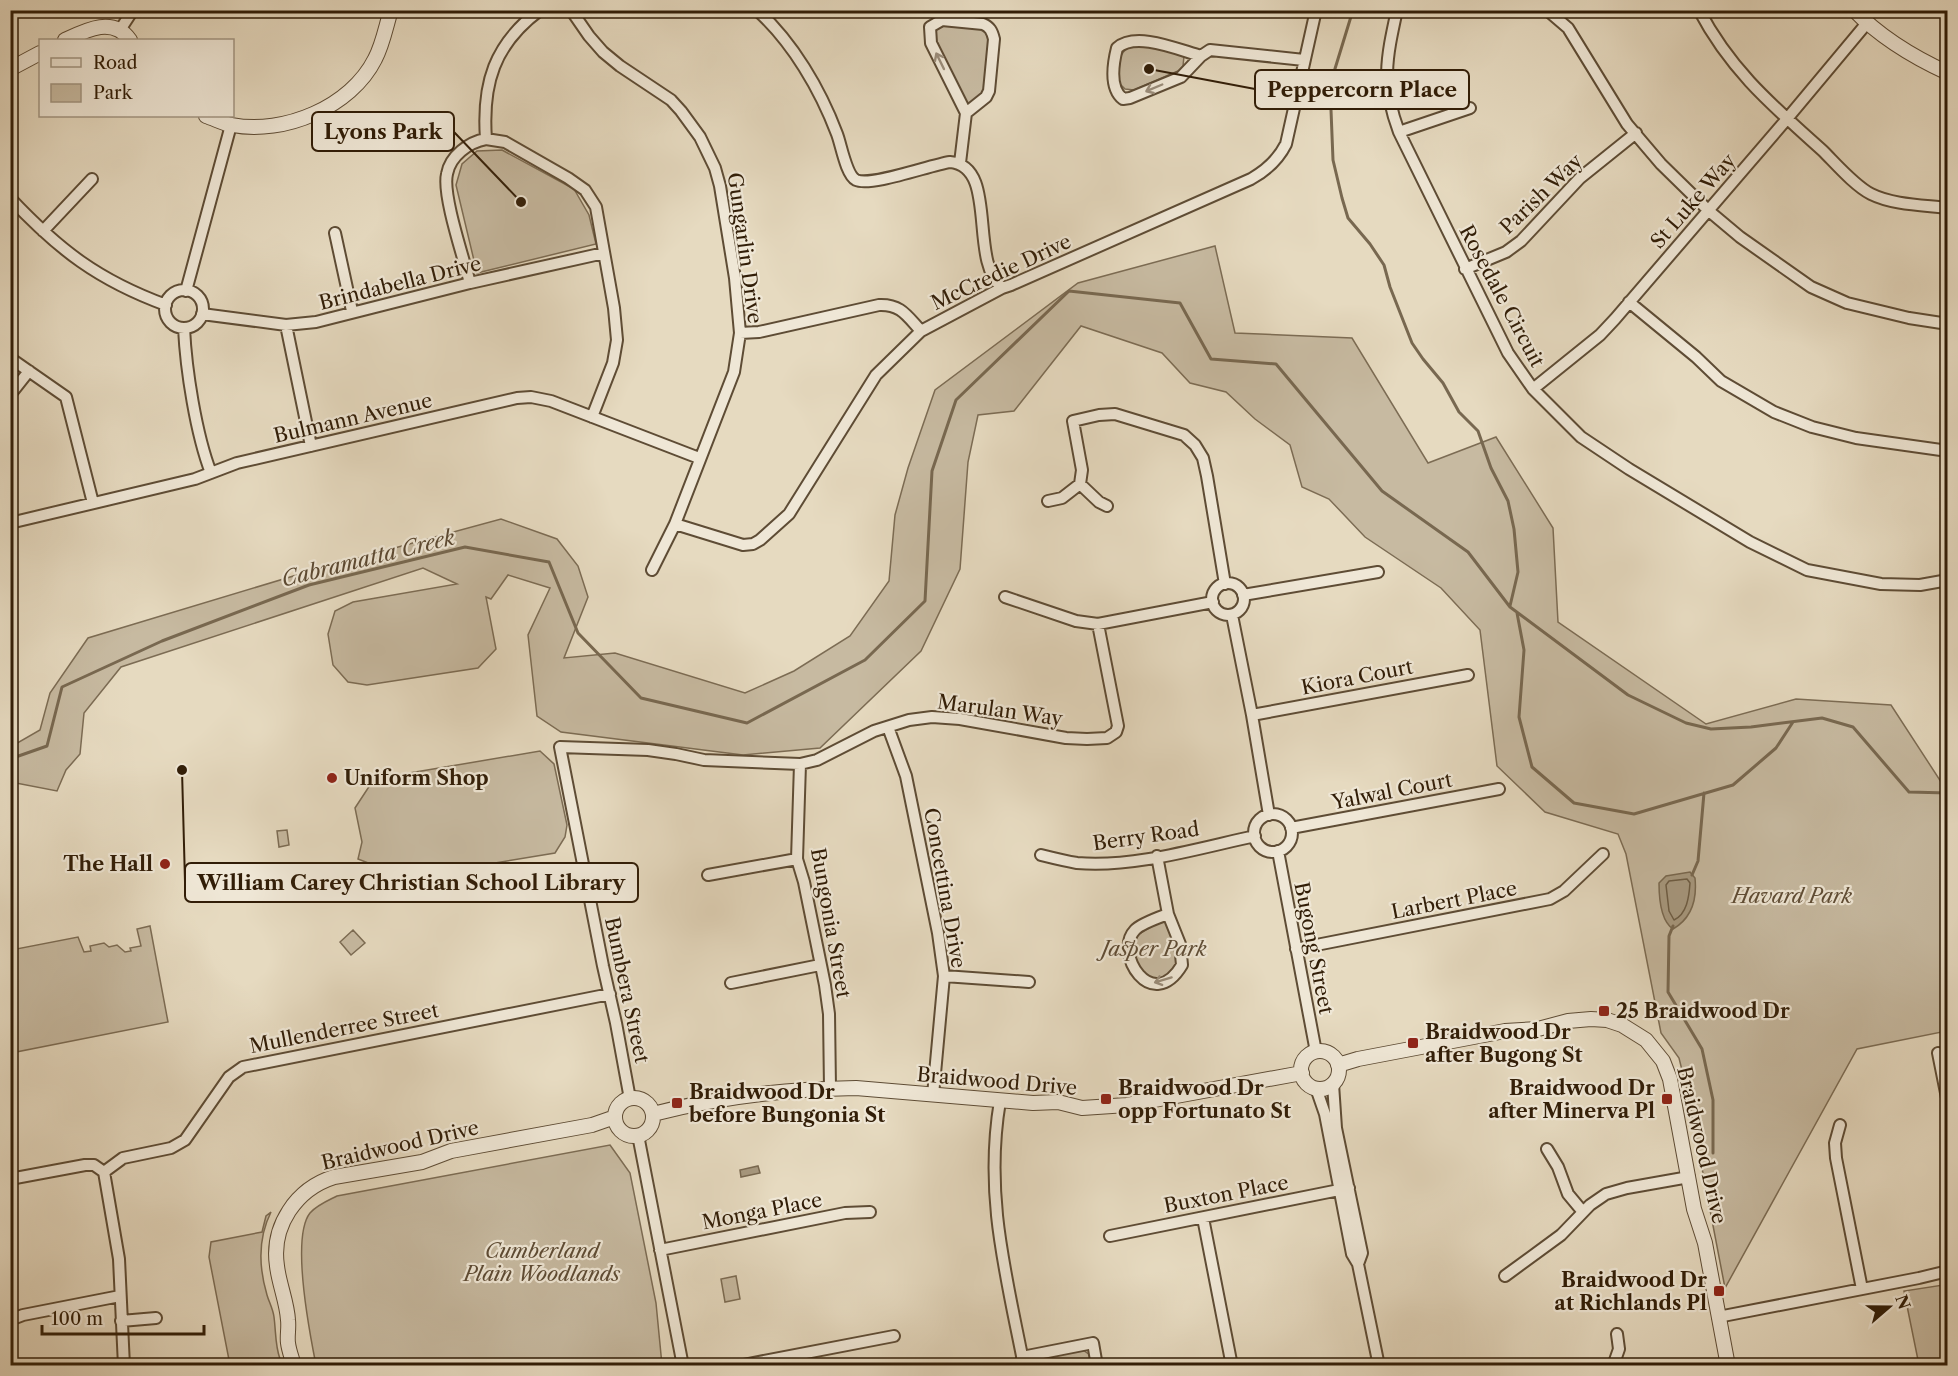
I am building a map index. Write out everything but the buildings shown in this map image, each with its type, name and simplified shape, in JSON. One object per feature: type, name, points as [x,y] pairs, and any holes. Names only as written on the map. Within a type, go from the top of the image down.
[{"type":"street","points":[[120,30],[133,10]]},
{"type":"street","points":[[209,117],[231,125],[266,127],[294,121],[328,106],[364,76],[376,58],[391,10]]},
{"type":"street","points":[[486,138],[484,115],[487,89],[495,63],[508,39],[525,21],[540,10]]},
{"type":"street","name":"Gungarlin Drive","points":[[571,10],[603,52],[676,105],[692,124],[715,168],[724,206],[735,278],[740,333],[734,372],[675,524],[652,570]]},
{"type":"street","points":[[757,10],[770,15],[812,82],[837,133],[849,175],[856,180],[874,181],[939,163],[960,163],[974,177],[978,188],[984,250],[996,283],[1002,288]]},
{"type":"street","name":"McCredie Drive","points":[[675,524],[743,545],[753,544],[760,540],[789,514],[876,375],[921,331],[1002,288],[1265,171],[1281,155],[1286,144],[1316,10]]},
{"type":"street","name":"Rosedale Circuit","points":[[1397,10],[1386,65],[1386,86],[1390,109],[1465,269],[1508,353],[1533,389],[1581,437],[1605,454],[1750,542],[1807,570],[1881,584],[1920,585],[1947,580]]},
{"type":"street","points":[[1547,10],[1568,28],[1627,124],[1661,164],[1708,211],[1773,261],[1820,291],[1873,311],[1947,324]]},
{"type":"street","points":[[1699,10],[1721,47],[1750,84],[1786,120],[1869,193],[1889,200],[1947,208]]},
{"type":"street","points":[[1854,10],[1867,23],[1908,54],[1947,73]]},
{"type":"street","points":[[960,163],[966,113],[931,43],[930,27],[942,21],[983,24],[993,33],[989,91],[986,98],[966,113]]},
{"type":"street","name":"St Luke Way","points":[[1533,389],[1600,335],[1867,23]]},
{"type":"street","points":[[67,39],[93,28],[111,26],[120,30],[129,39]]},
{"type":"street","points":[[1201,56],[1167,45],[1127,42],[1117,48],[1113,86],[1123,99],[1131,98],[1181,77],[1210,50],[1304,60]]},
{"type":"street","points":[[10,69],[39,54]]},
{"type":"street","points":[[1399,132],[1470,108]]},
{"type":"street","points":[[186,291],[231,125]]},
{"type":"street","name":"Parish Way","points":[[1465,269],[1506,252],[1521,241],[1580,178],[1635,133]]},
{"type":"street","points":[[470,283],[446,189],[446,174],[450,164],[460,153],[470,145],[486,138],[506,142],[585,190],[598,213],[617,340],[614,363],[592,417]]},
{"type":"street","points":[[43,231],[92,178]]},
{"type":"street","points":[[10,198],[73,258],[94,272],[146,298],[166,305]]},
{"type":"street","points":[[335,233],[352,311]]},
{"type":"street","name":"Brindabella Drive","points":[[202,314],[286,325],[316,322],[352,311],[470,283],[604,254]]},
{"type":"street","points":[[186,291],[198,297],[202,304],[202,314],[197,323],[184,328],[171,322],[167,316],[166,305],[172,294],[186,291]]},
{"type":"street","points":[[1629,303],[1696,357],[1721,381],[1774,411],[1812,427],[1856,438],[1947,451]]},
{"type":"street","points":[[740,333],[759,332],[889,304],[901,309],[921,331]]},
{"type":"street","points":[[286,325],[311,446]]},
{"type":"street","points":[[184,328],[185,350],[197,419],[211,473]]},
{"type":"street","points":[[10,358],[66,397],[93,503]]},
{"type":"street","points":[[10,395],[29,371]]},
{"type":"street","name":"Bulmann Avenue","points":[[10,523],[195,479],[237,463],[517,398],[531,397],[551,400],[699,458]]},
{"type":"street","points":[[1048,501],[1062,498],[1080,484],[1082,470],[1073,421],[1114,414],[1184,435],[1195,445],[1203,458],[1224,584]]},
{"type":"street","points":[[1080,484],[1099,502],[1107,506]]},
{"type":"street","points":[[1243,595],[1378,572]]},
{"type":"street","points":[[1224,584],[1236,585],[1243,595],[1242,608],[1232,615],[1217,610],[1213,602],[1214,592],[1224,584]]},
{"type":"street","points":[[1005,597],[1076,621],[1098,624],[1213,602]]},
{"type":"street","points":[[1232,615],[1269,815]]},
{"type":"street","name":"Marulan Way","points":[[560,747],[648,750],[704,760],[801,764],[817,760],[874,731],[909,720],[933,717],[960,719],[1066,738],[1098,739],[1112,736],[1118,726],[1098,624]]},
{"type":"street","name":"Kiora Court","points":[[1252,715],[1468,675]]},
{"type":"street","name":"Concettina Drive","points":[[888,727],[906,776],[938,933],[944,976],[933,1095]]},
{"type":"street","name":"Bumbera Street","points":[[560,747],[630,1099]]},
{"type":"street","name":"Bungonia Street","points":[[801,764],[797,859],[804,882],[829,1014],[830,1088]]},
{"type":"street","name":"Yalwal Court","points":[[1291,828],[1499,789]]},
{"type":"street","points":[[1269,815],[1282,816],[1291,828],[1292,838],[1278,851],[1268,851],[1260,846],[1255,837],[1257,824],[1269,815]]},
{"type":"street","name":"Berry Road","points":[[1041,855],[1076,862],[1113,862],[1255,837]]},
{"type":"street","name":"Bugong Street","points":[[1278,851],[1316,1052]]},
{"type":"street","name":"Larbert Place","points":[[1296,949],[1550,899],[1564,891],[1603,854]]},
{"type":"street","points":[[1157,856],[1168,914],[1180,944],[1182,965],[1173,978],[1166,982],[1150,983],[1136,973],[1129,941],[1135,929],[1168,914]]},
{"type":"street","points":[[708,875],[797,859]]},
{"type":"street","points":[[731,983],[820,965]]},
{"type":"street","points":[[944,976],[1029,982]]},
{"type":"street","name":"Mullenderree Street","points":[[104,1172],[123,1158],[171,1148],[185,1140],[229,1077],[243,1066],[610,994]]},
{"type":"street","name":"Braidwood Drive","points":[[1338,1065],[1358,1059],[1512,1029],[1538,1029],[1568,1021],[1591,1019],[1616,1022],[1646,1040],[1658,1053],[1667,1070],[1696,1215],[1705,1243],[1728,1365]]},
{"type":"street","points":[[1322,1051],[1332,1055],[1338,1065],[1338,1075],[1333,1084],[1328,1087],[1316,1088],[1307,1083],[1302,1073],[1303,1062],[1316,1052],[1322,1051]]},
{"type":"street","points":[[1938,1053],[1947,1103]]},
{"type":"street","name":"Braidwood Drive","points":[[652,1114],[753,1096],[830,1088],[855,1088],[1000,1101],[1058,1102],[1082,1108],[1127,1105],[1302,1073]]},
{"type":"street","points":[[1333,1084],[1336,1128],[1352,1254],[1358,1264],[1379,1365]]},
{"type":"street","points":[[1316,1088],[1344,1189]]},
{"type":"street","points":[[630,1099],[642,1100],[652,1114],[651,1125],[643,1133],[632,1136],[618,1128],[615,1117],[619,1105],[630,1099]]},
{"type":"street","points":[[1000,1101],[994,1149],[994,1195],[997,1228],[1023,1361],[1093,1343],[1097,1365]]},
{"type":"street","name":"Braidwood Drive","points":[[294,1365],[288,1342],[288,1320],[276,1250],[285,1217],[294,1203],[307,1191],[334,1177],[422,1162],[450,1151],[592,1125],[615,1117]]},
{"type":"street","points":[[1840,1125],[1835,1143],[1836,1158],[1862,1289]]},
{"type":"street","points":[[638,1135],[683,1365]]},
{"type":"street","points":[[1547,1149],[1568,1194],[1583,1212]]},
{"type":"street","points":[[10,1179],[85,1165],[94,1166],[104,1172],[117,1244],[124,1365]]},
{"type":"street","points":[[1505,1276],[1561,1235],[1601,1197],[1611,1192],[1689,1177]]},
{"type":"street","name":"Buxton Place","points":[[1110,1236],[1344,1189]]},
{"type":"street","name":"Monga Place","points":[[660,1250],[834,1215],[870,1212]]},
{"type":"street","points":[[1203,1218],[1232,1365]]},
{"type":"street","points":[[1718,1317],[1947,1271]]},
{"type":"street","points":[[10,1320],[23,1315],[120,1296]]},
{"type":"street","points":[[122,1321],[156,1318]]},
{"type":"street","points":[[1613,1365],[1619,1349],[1617,1334]]},
{"type":"street","points":[[738,1365],[894,1336]]},
{"type":"green space","points":[[946,25],[985,30],[990,36],[984,92],[967,107],[935,41],[936,30]]},
{"type":"green space","points":[[1133,44],[1175,51],[1184,56],[1183,66],[1178,71],[1134,90],[1125,89],[1119,83],[1119,60],[1123,52]]},
{"type":"green space","points":[[502,150],[574,189],[589,215],[596,244],[477,273],[456,185],[462,164],[477,151]]},
{"type":"green space","name":"Havard Park","points":[[1215,246],[1235,333],[1352,338],[1428,463],[1496,437],[1553,528],[1558,622],[1706,724],[1796,699],[1891,705],[1945,788],[1948,816],[1947,1031],[1857,1049],[1725,1288],[1687,1090],[1679,1058],[1661,1033],[1626,854],[1618,834],[1545,812],[1497,766],[1480,630],[1441,588],[1365,537],[1329,499],[1302,487],[1290,445],[1255,419],[1226,392],[1190,383],[1162,353],[1081,326],[1014,411],[978,415],[968,462],[960,569],[921,651],[820,748],[743,755],[561,732],[537,716],[528,635],[550,588],[508,575],[491,599],[486,597],[496,649],[478,668],[367,685],[348,682],[333,665],[328,634],[335,611],[353,602],[457,584],[423,568],[121,667],[84,713],[80,754],[66,770],[57,791],[11,784],[10,744],[14,745],[40,730],[50,693],[88,638],[310,571],[501,519],[557,539],[578,566],[588,597],[564,658],[615,653],[745,693],[794,671],[850,636],[889,581],[895,515],[908,468],[935,390],[1078,283]]},
{"type":"green space","points":[[540,751],[554,764],[567,825],[565,837],[555,853],[374,883],[371,864],[358,859],[362,842],[355,808],[374,779]]},
{"type":"green space","points":[[287,830],[289,845],[279,847],[277,831]]},
{"type":"green space","name":"Jasper Park","points":[[1164,919],[1174,934],[1178,963],[1175,971],[1161,981],[1147,978],[1134,961],[1134,937]]},
{"type":"green space","points":[[150,926],[168,1022],[11,1053],[11,950],[78,937],[84,952],[91,951],[90,946],[104,943],[109,947],[117,945],[125,952],[131,951],[130,948],[141,946],[137,929]]},
{"type":"green space","points":[[353,930],[365,943],[351,955],[340,942]]},
{"type":"green space","name":"Cumberland Plain Woodlands","points":[[610,1145],[630,1173],[656,1303],[662,1365],[316,1365],[306,1310],[302,1243],[310,1213],[322,1203],[337,1196]]},
{"type":"green space","points":[[271,1212],[264,1232],[261,1264],[264,1285],[273,1314],[280,1359],[246,1365],[230,1365],[209,1257],[211,1242],[262,1232],[266,1216]]},
{"type":"green space","points":[[736,1276],[740,1299],[725,1302],[721,1279]]},
{"type":"green space","points":[[1943,1285],[1947,1305],[1947,1365],[1919,1365],[1904,1291]]},
{"type":"green space","points":[[1080,1348],[1090,1355],[1092,1366],[1028,1366],[1032,1359]]},
{"type":"water","points":[[1690,872],[1695,878],[1692,907],[1685,919],[1673,929],[1663,915],[1659,883],[1666,876]]},
{"type":"water","points":[[758,1166],[760,1173],[741,1177],[740,1170]]},
{"type":"waterway","points":[[1353,10],[1330,85],[1333,160],[1342,198],[1348,218],[1384,265],[1412,343],[1443,383],[1459,412],[1478,431],[1491,468],[1508,501],[1514,529],[1518,572],[1510,606]]},
{"type":"waterway","name":"Cabramatta Creek","points":[[10,759],[47,746],[62,687],[162,641],[309,585],[465,547],[549,562],[578,633],[641,698],[747,723],[865,660],[925,601],[932,471],[956,400],[1069,291],[1180,303],[1211,359],[1276,364],[1382,491],[1468,552],[1510,607],[1628,695],[1686,723],[1711,729],[1751,727],[1822,718],[1853,727],[1909,792],[1948,793]]},
{"type":"waterway","points":[[1517,613],[1524,650],[1519,717],[1532,767],[1574,803],[1634,814],[1733,785],[1776,748],[1793,722]]},
{"type":"waterway","points":[[1692,875],[1698,861],[1704,793]]},
{"type":"waterway","points":[[1673,926],[1669,936],[1668,992],[1702,1049],[1713,1100],[1713,1153]]},
{"type":"place","name":"Peppercorn Place","points":[[1149,69]]},
{"type":"place","name":"Lyons Park","points":[[521,202]]},
{"type":"place","name":"William Carey Christian School Library","points":[[182,770]]},
{"type":"place","name":"Uniform Shop","points":[[332,778]]},
{"type":"place","name":"The Hall","points":[[165,864]]},
{"type":"place","name":"25 Braidwood Dr","points":[[1604,1011]]},
{"type":"place","name":"Braidwood Dr after Bugong St","points":[[1413,1043]]},
{"type":"place","name":"Braidwood Dr opp Fortunato St","points":[[1106,1099]]},
{"type":"place","name":"Braidwood Dr after Minerva Pl","points":[[1667,1099]]},
{"type":"place","name":"Braidwood Dr before Bungonia St","points":[[677,1103]]},
{"type":"place","name":"Braidwood Dr at Richlands Pl","points":[[1719,1291]]}]
